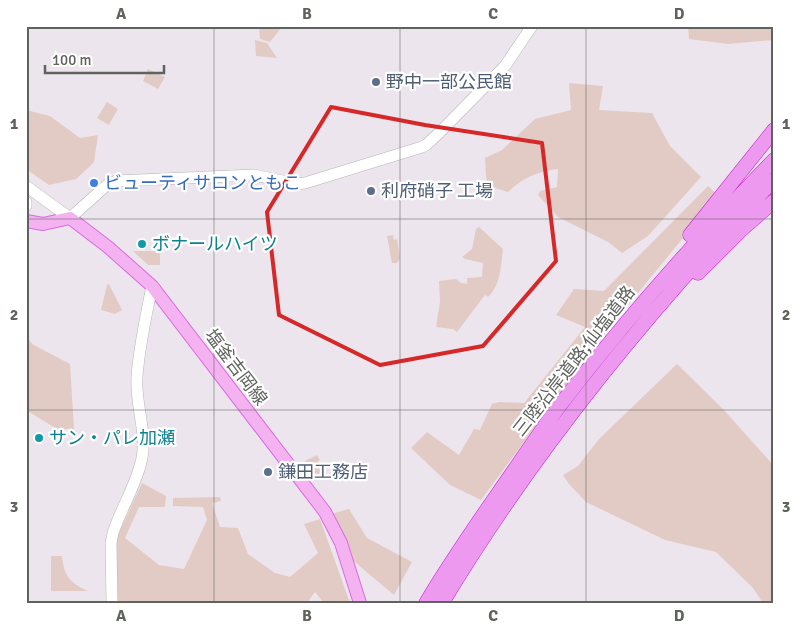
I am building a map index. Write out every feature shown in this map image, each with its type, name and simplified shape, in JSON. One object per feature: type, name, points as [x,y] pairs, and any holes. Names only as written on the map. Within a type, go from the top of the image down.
[{"type":"highway","points":[[596,371],[669,261],[774,130]]},
{"type":"highway","name":"三陸沿岸道路;仙塩道路","points":[[442,603],[547,447],[632,315],[710,225],[774,160]]},
{"type":"highway","name":"三陸沿岸道路;仙塩道路","points":[[426,603],[444,572],[536,438],[721,235],[774,180]]},
{"type":"highway","points":[[596,371],[740,231],[774,201]]},
{"type":"main road","points":[[26,221],[43,224],[70,218]]},
{"type":"main road","name":"塩釜吉岡線","points":[[70,218],[108,247],[152,286],[325,512],[341,543],[360,603]]},
{"type":"street","points":[[26,186],[70,218],[107,185],[116,181],[254,176],[305,184],[422,147],[438,134],[505,66],[532,26]]},
{"type":"street","points":[[112,603],[111,543],[113,533],[137,475],[142,457],[142,435],[137,404],[137,378],[152,286]]},
{"type":"highlighted area","points":[[331,107],[425,125],[542,143],[556,261],[483,346],[380,365],[279,315],[267,212]]},
{"type":"shaded area","points":[[259,26],[282,27],[270,42],[260,39]]},
{"type":"shaded area","points":[[688,26],[774,26],[774,40],[728,44],[689,39]]},
{"type":"shaded area","points":[[255,40],[267,43],[277,58],[256,56]]},
{"type":"shaded area","points":[[148,69],[165,77],[158,89],[143,81]]},
{"type":"shaded area","points":[[569,83],[603,86],[599,110],[652,113],[670,146],[701,177],[648,236],[622,253],[608,242],[558,217],[538,195],[540,191],[557,187],[558,169],[544,171],[531,176],[508,192],[488,186],[485,158],[502,150],[535,119],[571,110]]},
{"type":"shaded area","points":[[107,102],[118,109],[109,125],[97,118]]},
{"type":"shaded area","points":[[26,110],[50,116],[80,138],[98,135],[94,162],[76,179],[49,185],[26,169]]},
{"type":"shaded area","points":[[708,186],[718,195],[598,342],[481,500],[450,485],[411,448],[427,432],[459,455],[474,429],[480,430],[492,404],[499,402],[524,403],[585,327],[556,315],[574,289],[604,291]]},
{"type":"shaded area","points":[[479,227],[503,249],[500,274],[496,287],[488,297],[485,295],[457,332],[453,329],[436,327],[440,302],[439,281],[456,279],[461,283],[467,284],[467,278],[482,277],[483,263],[462,257],[472,249],[476,229]]},
{"type":"shaded area","points":[[393,235],[394,240],[397,239],[400,258],[397,263],[392,263],[387,236]]},
{"type":"shaded area","points":[[133,251],[160,251],[160,265],[148,265]]},
{"type":"shaded area","points":[[109,284],[122,310],[115,314],[101,310],[107,285]]},
{"type":"shaded area","points":[[26,335],[32,344],[70,364],[74,429],[57,429],[26,410]]},
{"type":"shaded area","points":[[677,364],[724,410],[774,466],[774,603],[763,603],[753,588],[716,552],[665,540],[586,502],[563,475],[578,466],[599,439]]},
{"type":"shaded area","points":[[317,455],[320,465],[323,464],[323,471],[318,474],[314,473],[305,461]]},
{"type":"shaded area","points":[[142,483],[166,496],[165,507],[139,507],[125,538],[159,565],[184,569],[207,520],[203,507],[173,506],[173,498],[220,497],[221,501],[212,503],[220,527],[238,528],[248,554],[275,573],[290,577],[318,553],[304,524],[320,519],[350,603],[324,603],[315,592],[307,603],[117,603],[116,539]]},
{"type":"shaded area","points":[[349,509],[367,538],[412,562],[394,595],[350,558],[331,514]]},
{"type":"shaded area","points":[[51,556],[62,556],[66,574],[72,582],[88,591],[51,591]]},
{"type":"place","name":"野中一部公民館","points":[[376,82]]},
{"type":"place","name":"ビューティサロンともこ","points":[[94,183]]},
{"type":"place","name":"利府硝子 工場","points":[[371,191]]},
{"type":"place","name":"ボナールハイツ","points":[[142,244]]},
{"type":"place","name":"サン・パレ加瀬","points":[[39,438]]},
{"type":"place","name":"鎌田工務店","points":[[268,472]]}]
